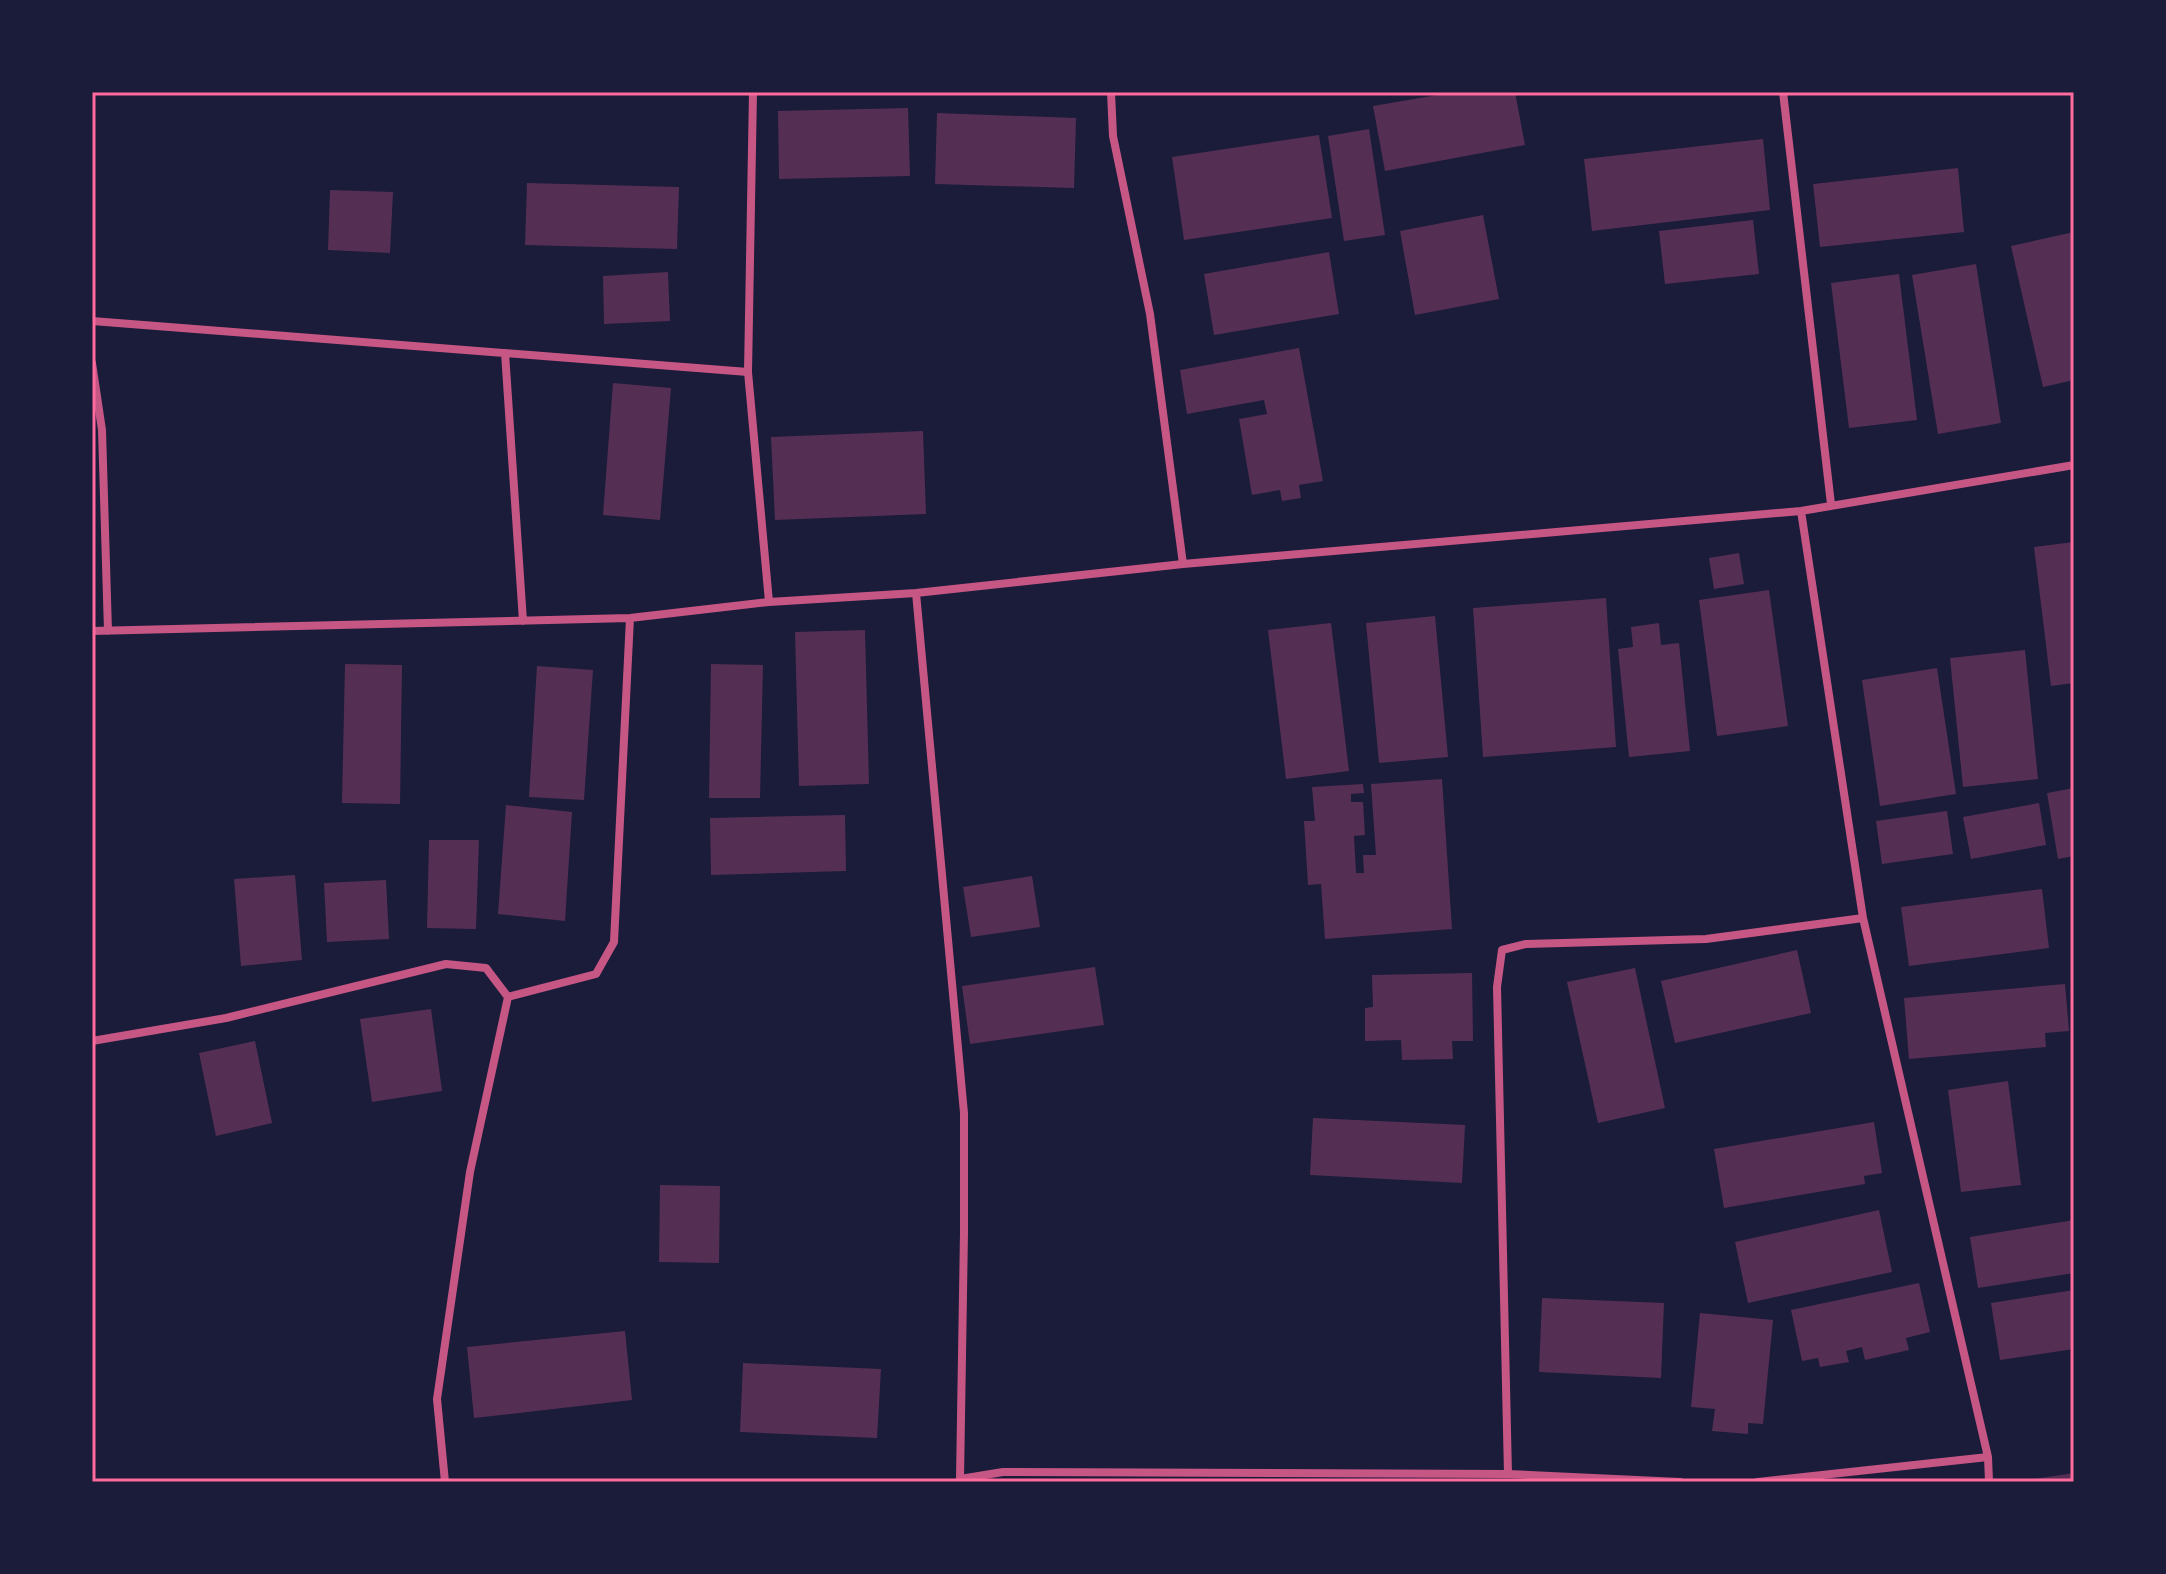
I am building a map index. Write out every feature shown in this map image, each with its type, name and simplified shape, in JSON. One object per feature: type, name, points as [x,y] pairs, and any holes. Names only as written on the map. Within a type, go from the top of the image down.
[{"type":"street","points":[[753,92],[748,372],[769,602]]},
{"type":"street","points":[[1111,92],[1113,136],[1150,314],[1183,564]]},
{"type":"street","points":[[1783,92],[1831,504]]},
{"type":"street","points":[[92,321],[748,372]]},
{"type":"street","points":[[505,353],[523,621]]},
{"type":"street","points":[[92,363],[102,430],[108,631]]},
{"type":"street","points":[[92,631],[630,618],[769,602],[916,593],[1183,564],[1801,511],[2074,465]]},
{"type":"street","points":[[1801,511],[1863,918],[1988,1457],[1989,1482]]},
{"type":"street","points":[[916,593],[964,1113],[960,1480],[1003,1472],[1508,1474],[1680,1482]]},
{"type":"street","points":[[508,997],[596,974],[614,942],[630,618]]},
{"type":"street","points":[[1508,1474],[1497,987],[1502,950],[1526,944],[1706,939],[1863,918]]},
{"type":"street","points":[[92,1041],[226,1018],[446,964],[486,968],[508,997],[470,1172],[437,1399],[445,1482]]},
{"type":"street","points":[[1758,1482],[1988,1457]]},
{"type":"building","points":[[1455,92],[1515,92],[1525,145],[1385,171],[1373,106]]},
{"type":"building","points":[[908,108],[910,176],[779,179],[778,111]]},
{"type":"building","points":[[937,113],[1076,118],[1074,188],[935,184]]},
{"type":"building","points":[[1369,129],[1385,235],[1344,241],[1328,136]]},
{"type":"building","points":[[1319,135],[1332,218],[1184,240],[1172,157]]},
{"type":"building","points":[[1763,139],[1770,210],[1592,231],[1584,159]]},
{"type":"building","points":[[1958,168],[1964,232],[1820,247],[1813,184]]},
{"type":"building","points":[[527,183],[679,187],[677,249],[525,245]]},
{"type":"building","points":[[330,190],[393,192],[390,253],[328,250]]},
{"type":"building","points":[[1483,215],[1499,299],[1415,315],[1400,231]]},
{"type":"building","points":[[1753,220],[1759,274],[1665,284],[1659,231]]},
{"type":"building","points":[[2074,232],[2074,380],[2043,387],[2011,246]]},
{"type":"building","points":[[1329,252],[1339,314],[1214,335],[1204,274]]},
{"type":"building","points":[[1976,264],[2001,423],[1938,434],[1912,275]]},
{"type":"building","points":[[668,272],[670,321],[604,324],[603,276]]},
{"type":"building","points":[[1899,274],[1917,420],[1849,428],[1831,283]]},
{"type":"building","points":[[1299,348],[1323,481],[1299,485],[1301,498],[1282,501],[1280,490],[1252,495],[1239,419],[1267,414],[1264,400],[1187,414],[1180,370]]},
{"type":"building","points":[[613,383],[671,388],[660,520],[603,515]]},
{"type":"building","points":[[923,431],[926,514],[775,520],[771,437]]},
{"type":"building","points":[[2074,542],[2074,683],[2051,686],[2034,547]]},
{"type":"building","points":[[1739,553],[1744,584],[1714,589],[1709,558]]},
{"type":"building","points":[[1769,590],[1788,726],[1717,736],[1699,600]]},
{"type":"building","points":[[1606,598],[1616,747],[1483,757],[1473,608]]},
{"type":"building","points":[[1435,616],[1448,757],[1379,763],[1366,623]]},
{"type":"building","points":[[1331,623],[1349,771],[1286,779],[1268,630]]},
{"type":"building","points":[[1659,623],[1661,645],[1679,643],[1690,751],[1629,757],[1618,649],[1633,647],[1631,627]]},
{"type":"building","points":[[865,630],[869,784],[799,786],[795,632]]},
{"type":"building","points":[[2025,650],[2038,779],[1963,787],[1950,658]]},
{"type":"building","points":[[345,664],[402,665],[400,804],[342,803]]},
{"type":"building","points":[[711,664],[763,665],[760,798],[709,798]]},
{"type":"building","points":[[537,666],[593,670],[584,800],[529,797]]},
{"type":"building","points":[[1937,668],[1956,794],[1880,806],[1862,680]]},
{"type":"building","points":[[1442,779],[1452,929],[1325,939],[1321,884],[1308,885],[1304,821],[1315,821],[1312,787],[1363,784],[1364,793],[1351,794],[1351,802],[1363,802],[1365,835],[1354,836],[1356,873],[1364,873],[1363,855],[1376,855],[1371,784]]},
{"type":"building","points":[[2074,788],[2074,856],[2058,859],[2047,793]]},
{"type":"building","points":[[2039,803],[2046,845],[1971,859],[1963,817]]},
{"type":"building","points":[[506,805],[572,812],[565,921],[498,914]]},
{"type":"building","points":[[1947,811],[1953,854],[1882,864],[1876,821]]},
{"type":"building","points":[[845,815],[846,871],[711,875],[710,818]]},
{"type":"building","points":[[429,840],[479,840],[476,929],[427,928]]},
{"type":"building","points":[[295,875],[302,960],[241,966],[234,879]]},
{"type":"building","points":[[1032,876],[1040,927],[971,937],[963,887]]},
{"type":"building","points":[[386,880],[389,939],[327,942],[324,883]]},
{"type":"building","points":[[2042,889],[2049,948],[1909,966],[1901,907]]},
{"type":"building","points":[[1797,950],[1811,1013],[1675,1043],[1661,981]]},
{"type":"building","points":[[1095,967],[1104,1025],[970,1044],[962,986]]},
{"type":"building","points":[[1635,968],[1665,1108],[1598,1123],[1567,982]]},
{"type":"building","points":[[1472,973],[1473,1041],[1452,1041],[1453,1059],[1402,1060],[1401,1040],[1365,1041],[1365,1008],[1373,1007],[1372,975]]},
{"type":"building","points":[[2065,984],[2069,1031],[2045,1033],[2046,1047],[1909,1059],[1904,998]]},
{"type":"building","points":[[431,1009],[442,1091],[372,1102],[360,1019]]},
{"type":"building","points":[[255,1041],[272,1123],[216,1136],[199,1053]]},
{"type":"building","points":[[2008,1081],[2021,1185],[1961,1192],[1948,1090]]},
{"type":"building","points":[[1313,1118],[1465,1125],[1462,1183],[1310,1175]]},
{"type":"building","points":[[1874,1122],[1882,1173],[1864,1176],[1865,1184],[1724,1208],[1714,1149]]},
{"type":"building","points":[[660,1185],[720,1186],[719,1263],[659,1262]]},
{"type":"building","points":[[1879,1210],[1892,1272],[1748,1303],[1735,1242]]},
{"type":"building","points":[[2074,1220],[2074,1273],[1978,1288],[1970,1237]]},
{"type":"building","points":[[1919,1283],[1930,1332],[1906,1338],[1909,1350],[1865,1360],[1862,1347],[1846,1351],[1849,1362],[1820,1367],[1818,1358],[1802,1361],[1791,1310]]},
{"type":"building","points":[[2074,1290],[2074,1349],[2000,1360],[1991,1303]]},
{"type":"building","points":[[1542,1298],[1664,1303],[1661,1378],[1539,1372]]},
{"type":"building","points":[[1700,1313],[1773,1320],[1763,1424],[1748,1423],[1748,1434],[1712,1431],[1715,1409],[1691,1407]]},
{"type":"building","points":[[625,1331],[632,1400],[474,1418],[467,1347]]},
{"type":"building","points":[[743,1363],[881,1369],[877,1438],[740,1432]]},
{"type":"building","points":[[2074,1473],[2074,1482],[2027,1482],[2027,1480]]}]
